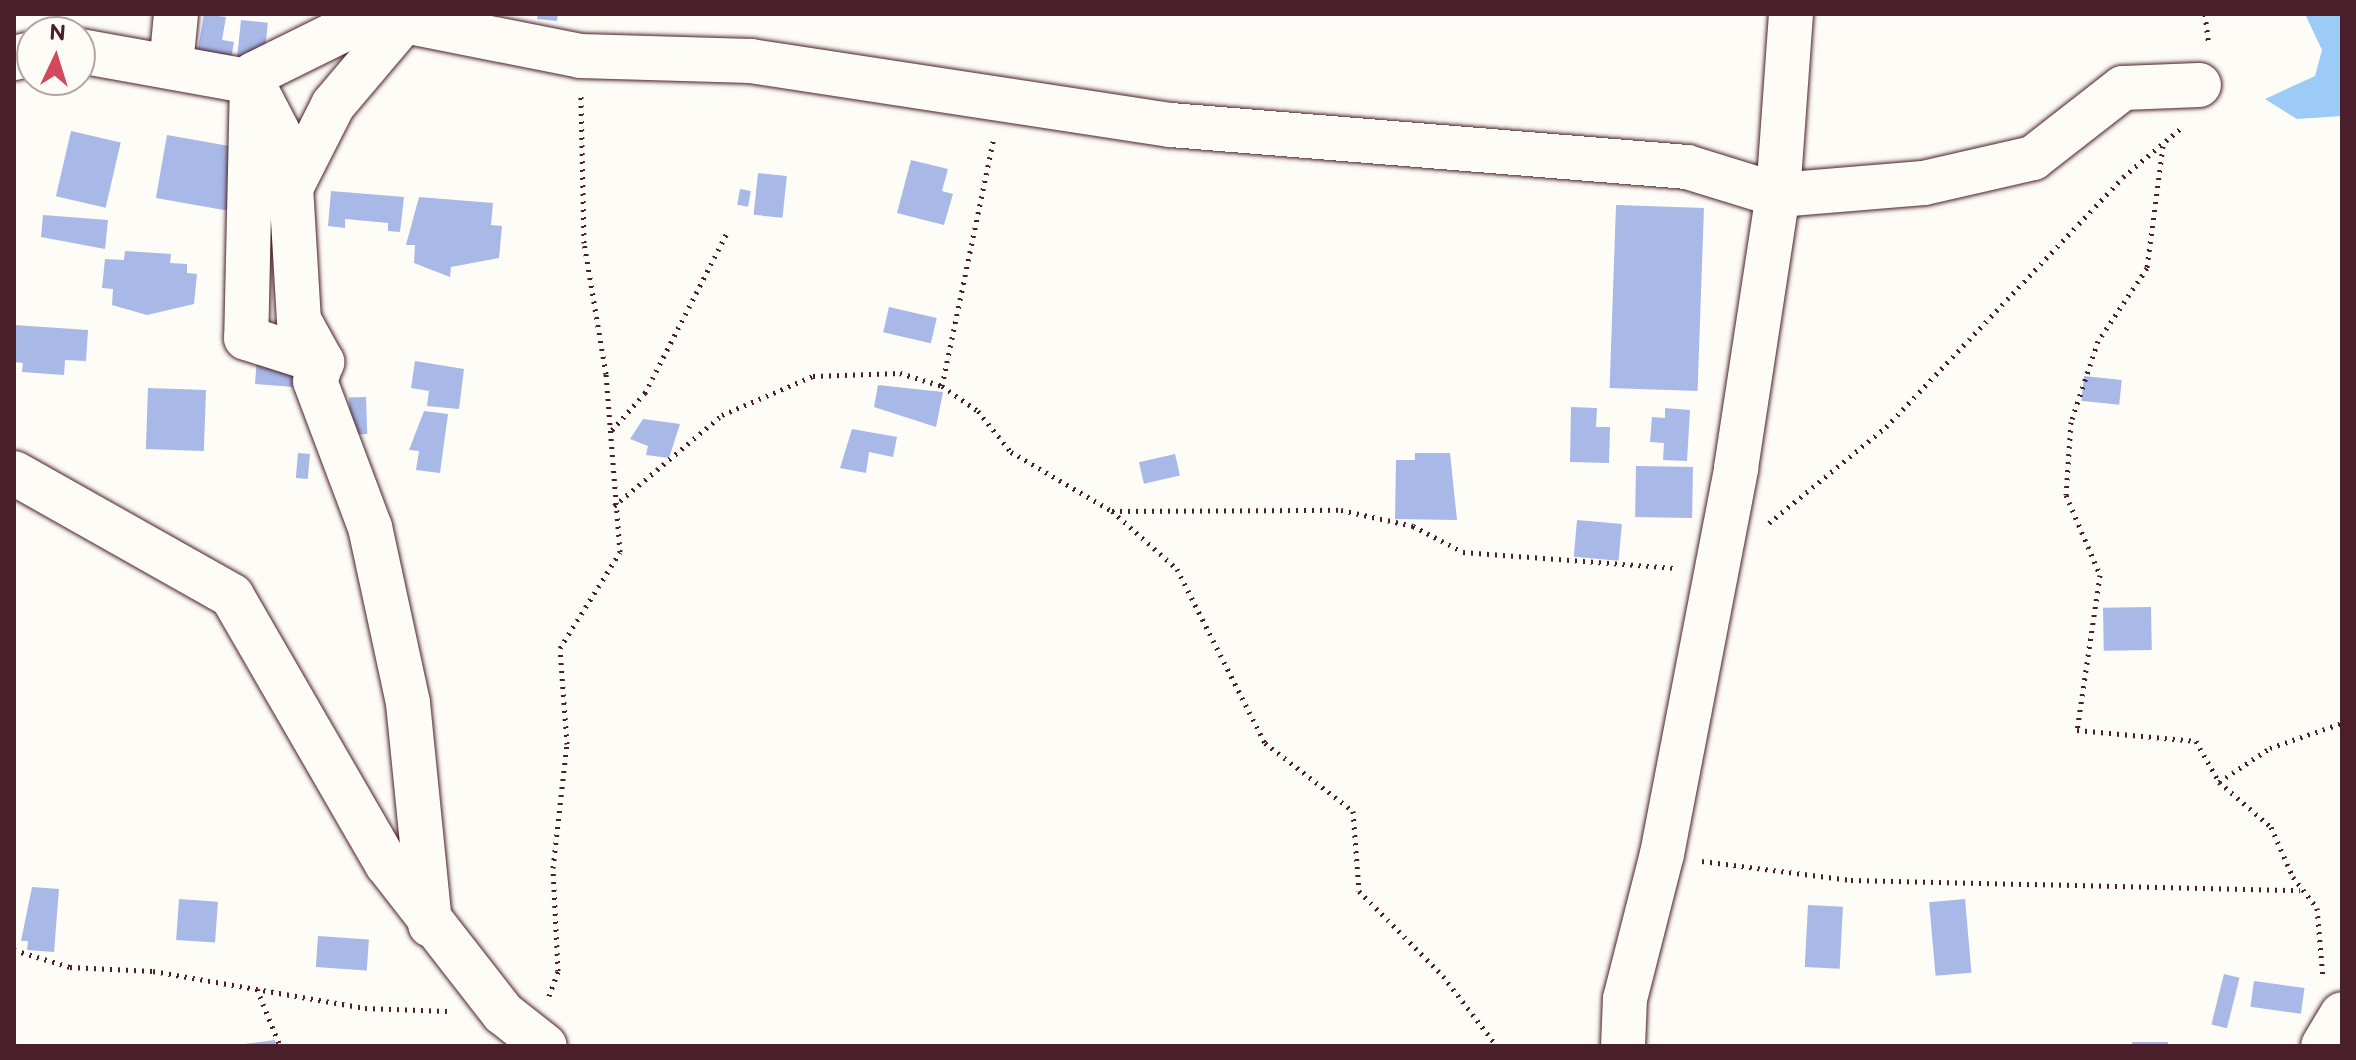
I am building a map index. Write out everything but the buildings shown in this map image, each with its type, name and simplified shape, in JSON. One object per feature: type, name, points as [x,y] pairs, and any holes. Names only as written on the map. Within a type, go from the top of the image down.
[{"type":"street","points":[[171,66],[176,14]]},
{"type":"street","points":[[1623,1046],[1625,999],[1662,854],[1715,570],[1778,195],[1791,14]]},
{"type":"street","points":[[322,362],[246,338],[252,82],[254,74],[353,25],[404,21],[580,56],[751,61],[1030,100],[1171,125],[1687,167],[1778,195],[1924,183],[2033,158],[2123,88],[2199,85]]},
{"type":"street","points":[[293,184],[333,105],[404,21]]},
{"type":"street","points":[[96,54],[252,82],[281,130],[293,184],[299,320],[322,362],[315,381],[370,527],[408,703],[430,925]]},
{"type":"street","points":[[14,473],[232,596],[430,925],[514,1035]]},
{"type":"path","points":[[1112,511],[1341,510],[1389,518],[1463,552],[1715,570],[1886,427],[2091,209],[2183,125],[2199,85],[2209,43],[2205,14]]},
{"type":"path","points":[[14,950],[70,967],[256,988],[514,1035],[558,971],[553,868],[567,744],[560,648],[620,552],[614,506],[611,431],[584,243],[580,56]]},
{"type":"path","points":[[942,386],[979,181],[993,141],[1030,100]]},
{"type":"path","points":[[2163,146],[2147,268],[2098,341],[2071,422],[2066,495],[2100,575],[2077,730],[2196,741],[2219,782],[2271,827],[2300,890],[2320,919],[2331,1033]]},
{"type":"path","points":[[611,431],[645,393],[727,233]]},
{"type":"path","points":[[614,506],[722,415],[813,376],[900,373],[942,386],[978,411],[1011,452],[1112,511],[1177,569],[1265,743],[1353,811],[1359,891],[1443,976],[1497,1046]]},
{"type":"path","points":[[2219,782],[2270,748],[2342,723]]},
{"type":"path","points":[[1662,854],[1851,880],[2300,890]]},
{"type":"path","points":[[256,988],[280,1046]]},
{"type":"water","points":[[2305,14],[2342,14],[2342,116],[2297,119],[2265,99],[2315,76],[2322,50]]}]
